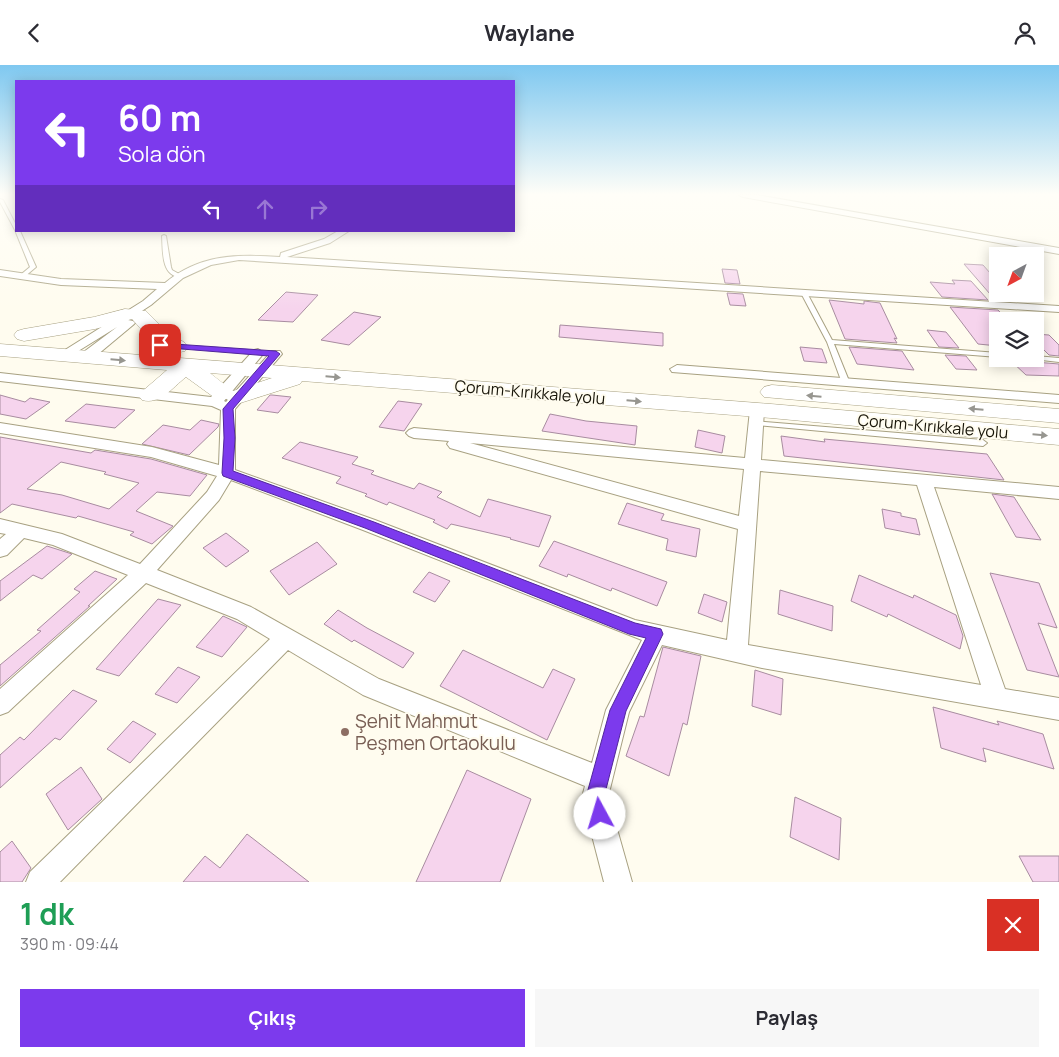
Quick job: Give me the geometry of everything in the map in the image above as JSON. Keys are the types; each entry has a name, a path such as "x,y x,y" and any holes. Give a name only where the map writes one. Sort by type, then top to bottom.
{"highway":[{"path":"24,335 95,323 137,311 226,400 307,375"},
{"name":"Çorum-Kırıkkale yolu","path":"0,333 24,335 86,348"},
{"name":"Çorum-Kırıkkale yolu","path":"0,350 86,348 260,362 1059,416"},
{"path":"150,395 182,356"},
{"name":"Çorum-Kırıkkale yolu","path":"260,362 307,375 757,417 1059,437"}],"street":[{"path":"277,259 327,241 341,233"},
{"path":"963,233 1059,251"},
{"path":"86,348 137,311 179,276 202,265 222,259 247,257 1059,309"},
{"path":"0,273 61,282 166,286"},
{"path":"86,348 137,311"},
{"path":"0,704 142,574 213,496 227,473 229,438 226,400 260,362"},
{"path":"677,369 1059,399"},
{"path":"0,377 150,395 226,400"},
{"path":"737,652 751,465 757,417"},
{"path":"0,428 152,452 227,473 369,525 634,629 737,652 1059,709"},
{"path":"747,525 414,433 1059,493"},
{"path":"924,481 997,699"},
{"path":"0,527 56,539 244,613 371,687 600,779"},
{"path":"0,550 22,531"},
{"path":"618,882 595,797 618,710 656,634"},
{"path":"40,882 286,637"}],"lane":[{"path":"18,233 33,267 21,277"},
{"path":"164,235 168,267 170,271 179,276"},
{"path":"804,293 830,341 845,381"},
{"path":"830,341 989,354"},
{"path":"1044,359 1059,360"},
{"path":"757,417 984,443"}],"building":[{"path":"964,264 983,265 989,272 989,293"},
{"path":"722,269 737,270 740,284 725,283"},
{"path":"952,280 971,281 988,300 942,297 930,282 955,284"},
{"path":"286,292 318,295 293,322 258,320"},
{"path":"727,293 743,294 746,306 730,305"},
{"path":"829,300 864,304 864,301 880,303 897,339 894,338 897,343 845,339"},
{"path":"950,307 998,310 1000,312 989,312 989,345 978,344"},
{"path":"354,312 381,317 349,345 321,340"},
{"path":"560,325 663,333 663,346 559,337"},
{"path":"927,330 946,332 959,348 939,347"},
{"path":"1044,335 1049,335 1059,345 1059,356 1049,355 1044,350"},
{"path":"800,347 822,349 827,363 804,361"},
{"path":"849,347 902,351 914,370 857,364"},
{"path":"945,355 966,356 977,370 956,369"},
{"path":"1044,363 1059,364 1059,376 1026,375 1017,367 1044,367"},
{"path":"0,395 25,402 30,398 50,402 26,419 0,414"},
{"path":"270,395 291,397 278,413 257,410"},
{"path":"398,401 422,404 404,431 379,427"},
{"path":"86,404 135,410 115,428 65,421"},
{"path":"550,414 586,421 637,426 635,445 542,431"},
{"path":"201,420 219,424 189,455 142,444 163,425 190,430"},
{"path":"698,430 725,436 722,453 695,447"},
{"path":"781,436 825,442 824,439 987,454 1004,480 784,456"},
{"path":"0,437 91,453 95,450 151,459 207,475 190,496 157,492 136,511 173,526 152,544 130,535 134,532 78,516 76,518 12,504 0,513","holes":["61,462 106,472 104,474 139,483 109,509 62,495 27,489"]},
{"path":"300,442 358,457 352,464 374,471 371,474 414,489 419,483 442,492 437,497 480,517 488,499 551,516 539,547 511,538 451,524 447,529 433,522 435,520 389,502 387,505 365,496 367,494 336,483 341,477 282,458"},
{"path":"992,494 1014,497 1041,540 1016,537"},
{"path":"627,503 664,514 661,520 700,529 696,557 666,550 668,539 618,524"},
{"path":"882,509 901,513 901,516 916,519 920,535 885,528"},
{"path":"226,533 249,551 226,567 203,548"},
{"path":"554,541 667,582 657,606 612,588 611,591 568,574 567,577 539,566"},
{"path":"317,542 337,564 289,595 270,571"},
{"path":"47,546 72,554 42,579 33,575 0,601 0,581"},
{"path":"95,571 117,579 88,606 90,606 0,686 0,665 41,631 37,630 80,592 74,589"},
{"path":"429,572 450,581 435,602 413,592"},
{"path":"990,573 1039,583 1057,628 1038,623 1059,677 1027,670"},
{"path":"859,575 913,598 914,595 956,615 963,636 960,649 888,614 887,617 851,601"},
{"path":"780,590 833,606 832,631 778,614"},
{"path":"704,594 727,602 722,622 698,613"},
{"path":"158,599 181,605 119,676 96,669"},
{"path":"338,610 414,653 403,668 354,640 352,642 324,624"},
{"path":"223,616 247,627 222,657 196,647"},
{"path":"663,647 701,656 687,725 683,723 669,776 626,756 640,716 644,717"},
{"path":"463,650 543,688 553,669 575,679 547,740 440,686"},
{"path":"178,667 200,677 177,703 155,694"},
{"path":"755,670 783,679 781,715 752,706"},
{"path":"73,690 97,701 60,740 55,738 0,788 0,755 20,737 24,740"},
{"path":"933,707 999,725 997,721 1043,734 1054,769 983,748 986,762 941,748"},
{"path":"133,721 156,734 130,763 107,749"},
{"path":"81,767 102,799 68,830 46,794"},
{"path":"467,770 531,799 500,882 416,882"},
{"path":"795,797 841,818 839,860 790,837"},
{"path":"247,834 309,882 183,882 205,856 220,868"},
{"path":"12,841 31,868 22,882 0,882 0,852"},
{"path":"1019,856 1059,856 1059,882 1033,882"}],"place":[{"name":"Şehit Mahmut Peşmen Ortaokulu","path":"345,732"}],"route":[{"path":"160,345 276,354 228,409 227,473 369,525 634,629 656,634 618,710 595,797 600,814"}]}
